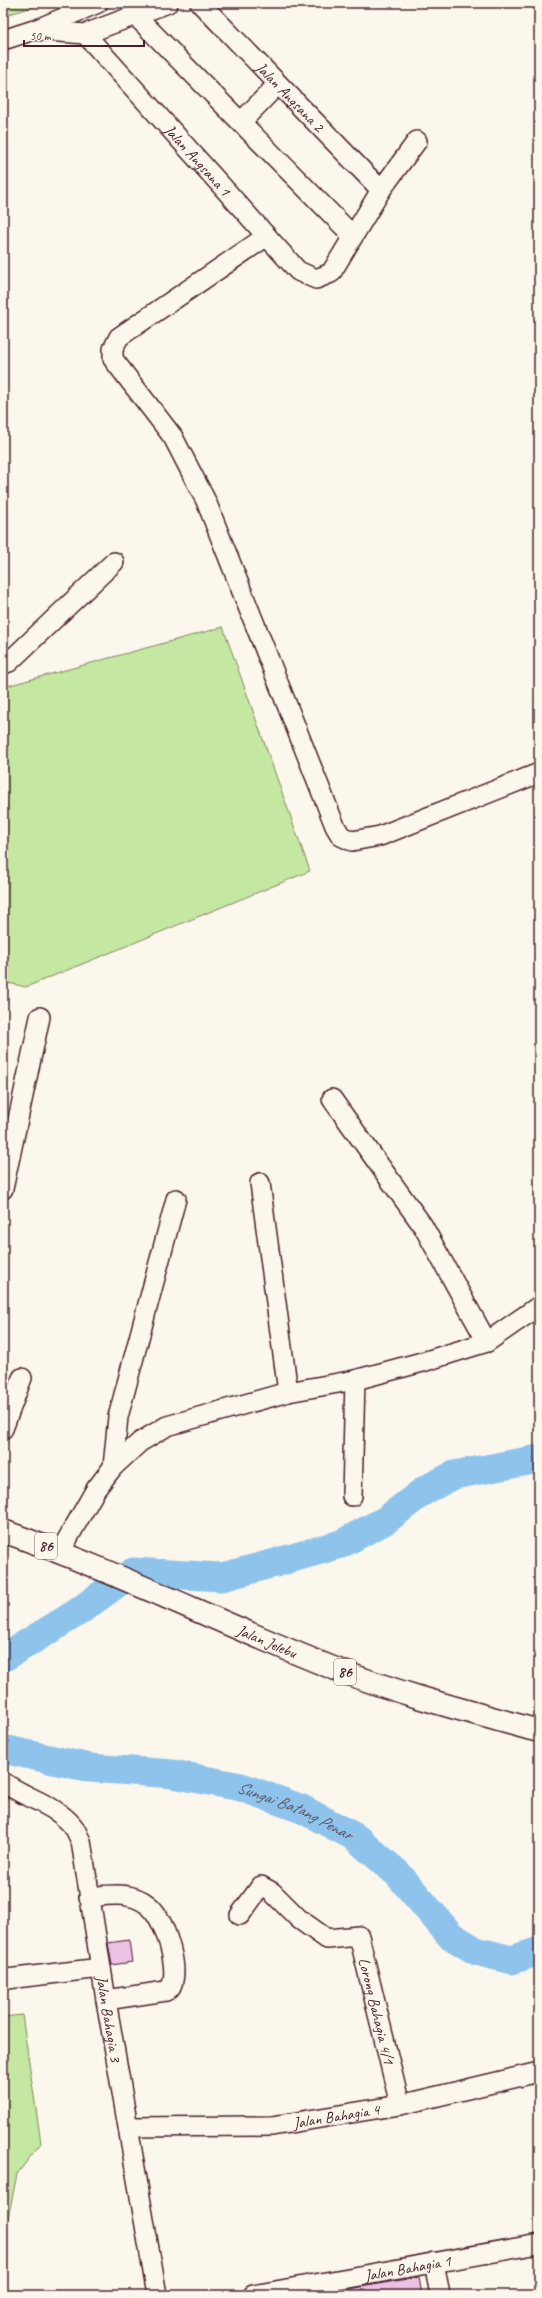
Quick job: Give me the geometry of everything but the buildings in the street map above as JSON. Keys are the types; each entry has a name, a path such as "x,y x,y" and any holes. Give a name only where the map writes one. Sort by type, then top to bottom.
{"main road":[{"name":"Jalan Jelebu","path":"3,1531 87,1563 335,1668 418,1698 539,1731"}],"street":[{"path":"3,40 34,30 98,3"},
{"path":"102,3 128,19 241,122 353,236 381,190 416,141"},
{"name":"Jalan Angsana 2","path":"200,3 381,190"},
{"path":"34,30 84,34 128,19 160,4"},
{"name":"Jalan Angsana 1","path":"84,34 298,272 316,280 331,272 353,236"},
{"path":"241,122 278,84"},
{"path":"267,236 119,337 113,349 113,359 173,437 206,501 335,826 341,836 352,841 380,836 539,773"},
{"path":"3,664 9,662 114,562"},
{"path":"3,1189 40,1018"},
{"path":"332,1099 423,1226 488,1342"},
{"path":"260,1183 288,1392"},
{"path":"113,1466 118,1417 176,1199"},
{"path":"60,1552 96,1489 113,1466 140,1442 167,1426 288,1392 355,1380 426,1361 488,1342 539,1306"},
{"path":"3,1429 22,1378"},
{"path":"352,1496 355,1380"},
{"name":"Jalan Bahagia 3","path":"3,1782 14,1790 51,1807 72,1825 81,1841 106,2000 157,2295"},
{"name":"Lorong Bahagia 4/1","path":"240,1915 261,1886 272,1892 299,1920 327,1939 359,1936 400,2105"},
{"path":"89,1897 130,1896 149,1905 165,1926 173,1958 172,1984 166,1991 106,2000"},
{"path":"7,1979 101,1968"},
{"name":"Jalan Bahagia 4","path":"129,2127 272,2126 400,2105 539,2072"},
{"name":"Jalan Bahagia 1","path":"253,2295 539,2244"},
{"path":"434,2262 440,2295"}],"green space":[{"path":"3,3 46,3 3,16"},
{"path":"223,627 310,871 26,987 3,982 3,687"},
{"path":"22,2015 41,2143 17,2174 8,2219 3,2220 3,2017"}],"waterway":[{"path":"3,1658 75,1614 133,1572 222,1577 275,1563 341,1544 386,1520 425,1490 454,1475 539,1459"},
{"name":"Sungai Batang Penar","path":"3,1749 90,1768 173,1774 241,1787 302,1809 355,1837 398,1874 450,1935 476,1951 512,1960 539,1951"}]}
